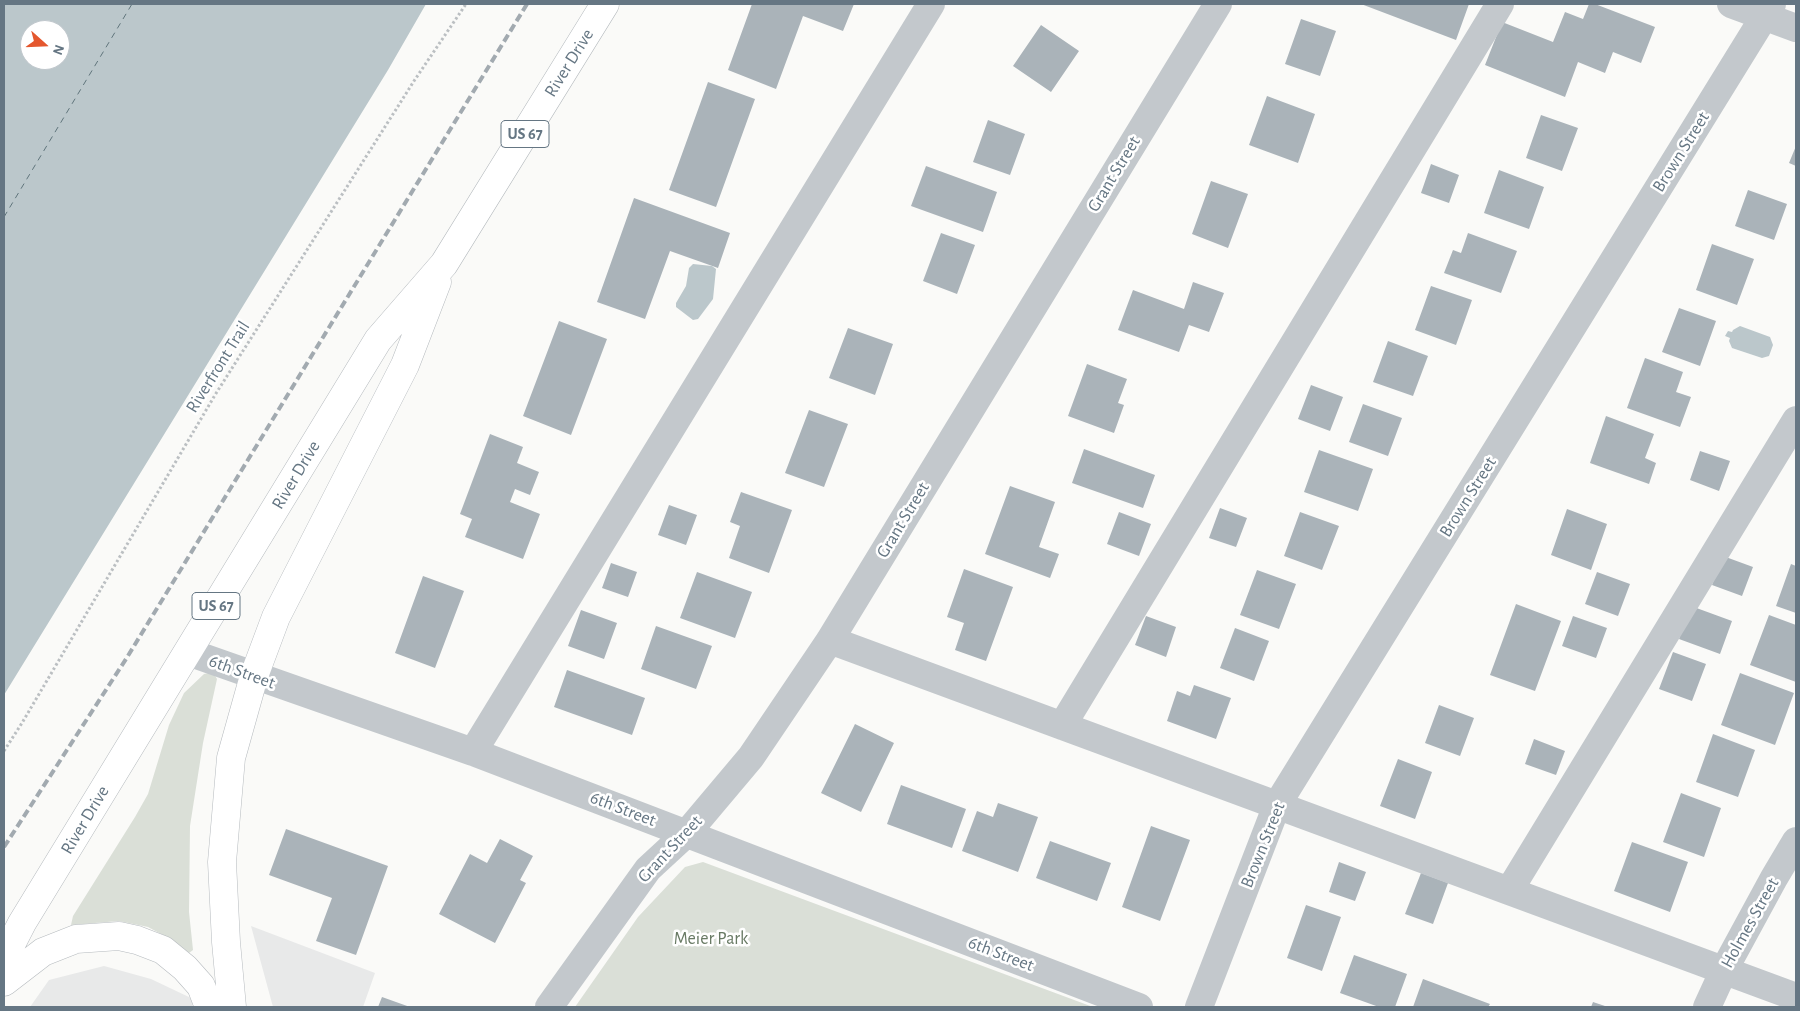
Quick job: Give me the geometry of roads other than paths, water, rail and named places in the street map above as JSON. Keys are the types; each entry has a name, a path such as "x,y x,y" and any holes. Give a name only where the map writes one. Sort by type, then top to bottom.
{"main road":[{"name":"River Drive","path":"4,958 22,923 378,340 444,264 605,4"},
{"name":"US 67","path":"232,1007 226,942 222,862 231,758 254,676 276,617 405,365 444,264"},
{"path":"4,982 43,952 76,939 119,936 137,940 163,950 185,968 201,986 210,1007"}],"street":[{"path":"473,752 931,4"},
{"name":"Grant Street","path":"549,1007 648,869 687,833 751,757 830,640 1218,4"},
{"path":"1062,726 1500,4"},
{"path":"1731,4 1768,10 1796,28"},
{"name":"Brown Street","path":"1199,1007 1277,805 1768,10"},
{"path":"1510,891 1796,420"},
{"path":"830,640 1796,997"},
{"name":"6th Street","path":"188,652 473,752 1139,1007"},
{"name":"Holmes Street","path":"1707,1007 1724,970 1796,841"}],"railway":[{"path":"4,847 126,659 527,4"}],"park label":[{"name":"Meier Park","path":"711,939"}]}
